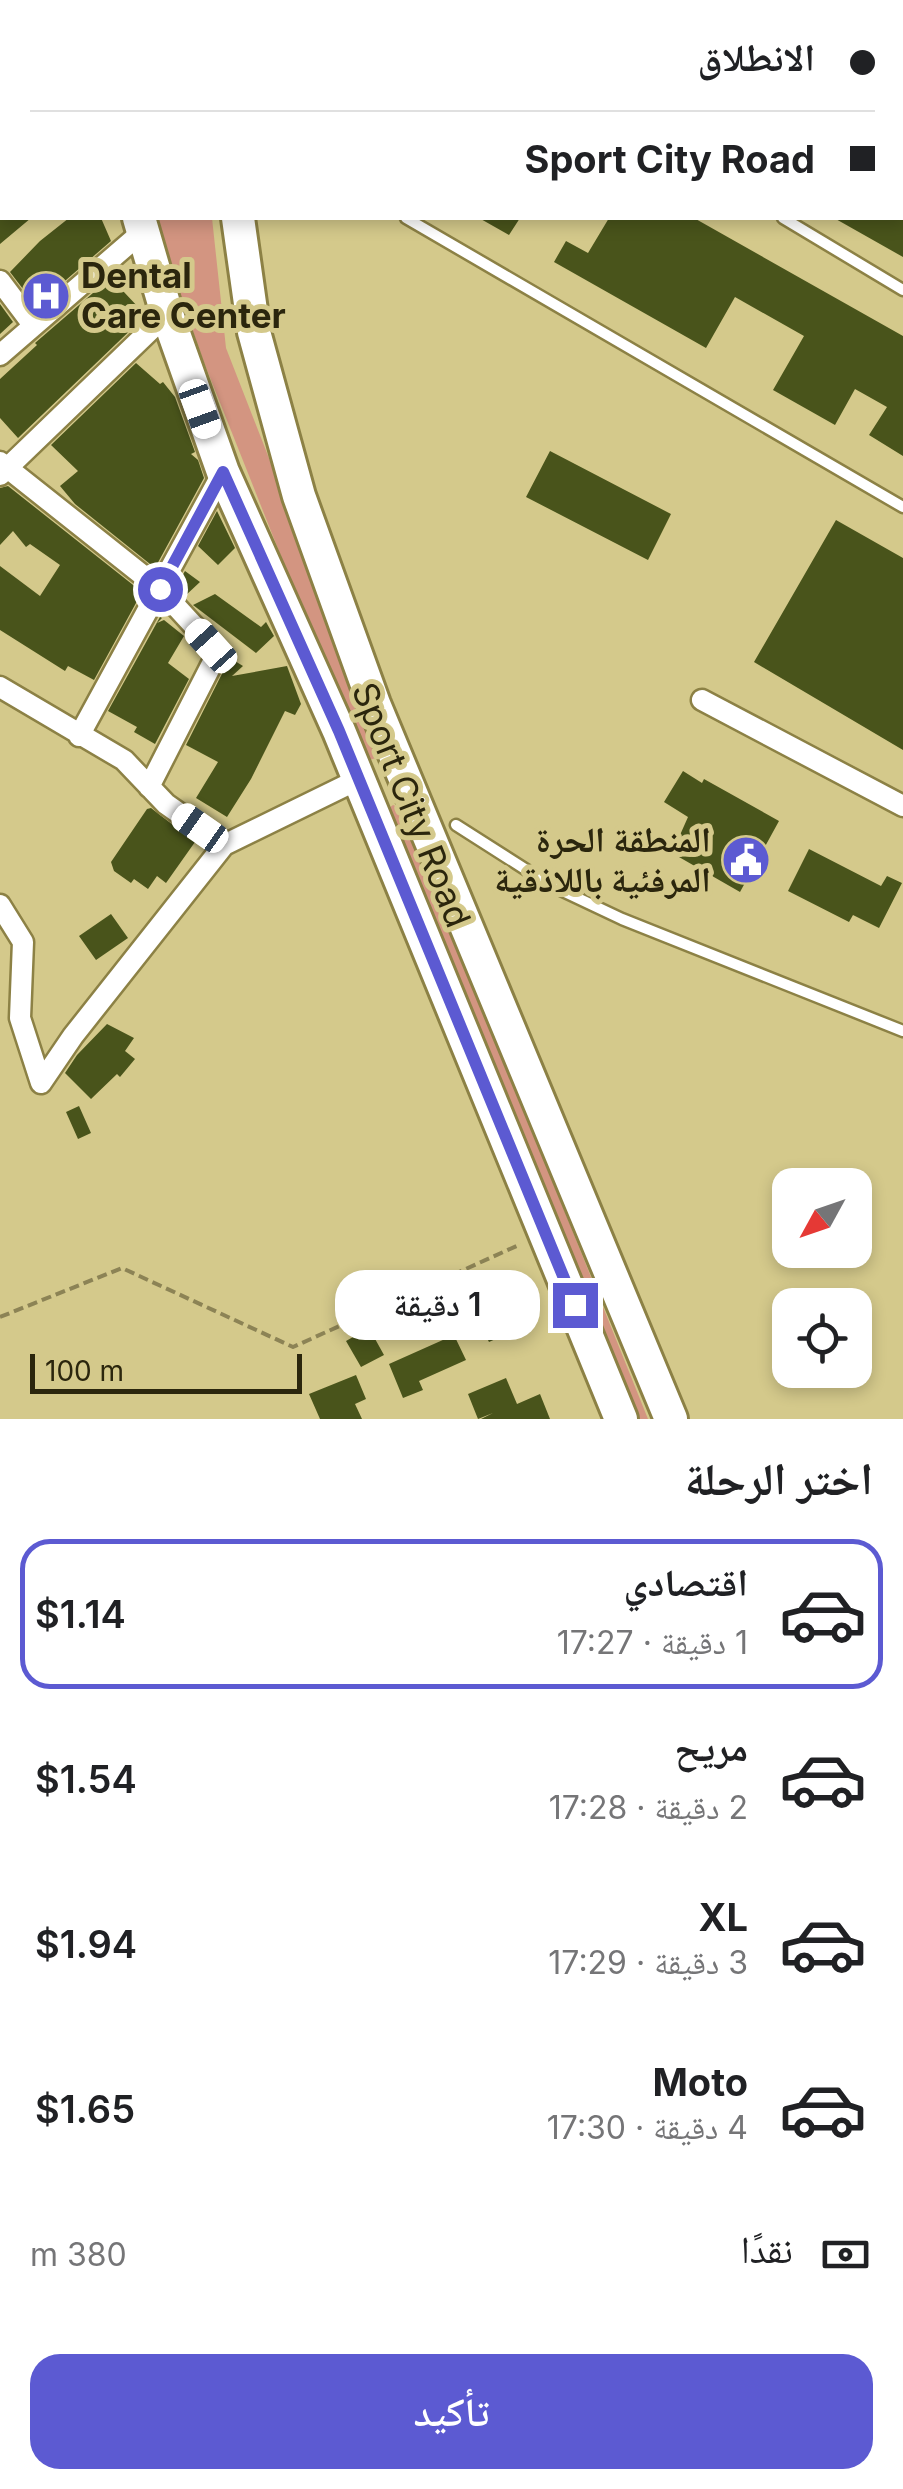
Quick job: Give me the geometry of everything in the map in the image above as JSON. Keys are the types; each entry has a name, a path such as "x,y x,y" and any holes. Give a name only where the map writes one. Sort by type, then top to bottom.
{"main road":[{"name":"Sport City Road","path":"238,220 254,332 299,496 374,704 671,1419"},
{"name":"Sport City Road","path":"140,225 223,472 339,731 622,1419"}],"street":[{"path":"0,355 140,225"},
{"path":"0,281 33,325"},
{"path":"149,787 218,652 160,589 2,468 167,314"},
{"path":"79,736 223,472"},
{"path":"0,687 124,760 166,804 224,845"},
{"path":"702,700 903,806"},
{"path":"0,905 23,942 20,1018 41,1082 224,845 358,780"}],"lane":[{"path":"409,220 903,507"},
{"path":"787,220 903,290"},
{"path":"456,826 550,885 622,919 903,1032"}],"path":[{"path":"0,1317 122,1268 293,1347 545,1233"}],"shaded area":[{"path":"158,220 212,220 226,348 380,743 376,758 369,760 358,750 203,360"},
{"path":"393,805 403,809 648,1419 630,1419 388,809"}],"building":[{"path":"0,220 29,220 0,244"},
{"path":"66,220 102,220 111,241 36,306 10,272"},
{"path":"483,220 519,220 509,235"},
{"path":"608,220 698,220 903,336 903,456 869,435 887,407 855,389 835,425 773,390 804,336 735,297 706,348 554,262 566,241 588,253"},
{"path":"838,220 903,220 903,257"},
{"path":"115,274 127,287 123,291 139,308 141,320 18,438 0,418 0,379"},
{"path":"0,304 13,322 0,334"},
{"path":"136,363 160,384 163,382 175,397 195,452 191,454 198,460 204,478 155,568 75,504 60,486 78,471 51,445"},
{"path":"550,451 671,514 648,560 526,497"},
{"path":"8,486 142,592 94,680 68,666 65,671 0,630 0,566 40,596 60,565 30,544 26,547 13,531 0,545 0,488"},
{"path":"217,511 235,548 218,565 198,546"},
{"path":"836,520 903,558 903,750 754,662"},
{"path":"185,571 200,582 185,596 176,586"},
{"path":"215,594 261,627 266,622 274,636 256,653 193,605"},
{"path":"160,617 157,623 164,620 184,636 168,663 189,679 155,744 134,732 137,727 108,711"},
{"path":"230,658 243,666 232,676 287,666 301,704 295,715 285,711 227,817 196,798 218,762 186,745"},
{"path":"683,771 779,821 740,892 672,853 688,817 664,802"},
{"path":"151,808 195,842 166,883 157,876 148,889 114,871 111,862"},
{"path":"809,849 881,886 887,876 902,883 879,928 853,915 849,922 788,891"},
{"path":"111,914 128,938 96,960 79,936"},
{"path":"107,1024 134,1038 125,1051 135,1059 120,1077 117,1074 91,1099 65,1073"},
{"path":"79,1106 91,1133 78,1139 66,1112"},
{"path":"516,1309 524,1326 489,1342 481,1326"},
{"path":"369,1328 384,1355 361,1367 346,1341"},
{"path":"454,1335 466,1360 419,1381 423,1390 403,1398 389,1364"},
{"path":"356,1375 366,1399 355,1404 362,1419 320,1419 309,1394"},
{"path":"506,1378 517,1404 540,1394 550,1419 481,1419 493,1413 478,1419 468,1394"}],"place":[{"name":"Dental Care Center","path":"46,296"},
{"name":"المنطقة الحرة المرفئية باللاذقية","path":"746,860"}],"route":[{"path":"160,589 223,472 339,731 575,1305"}]}
